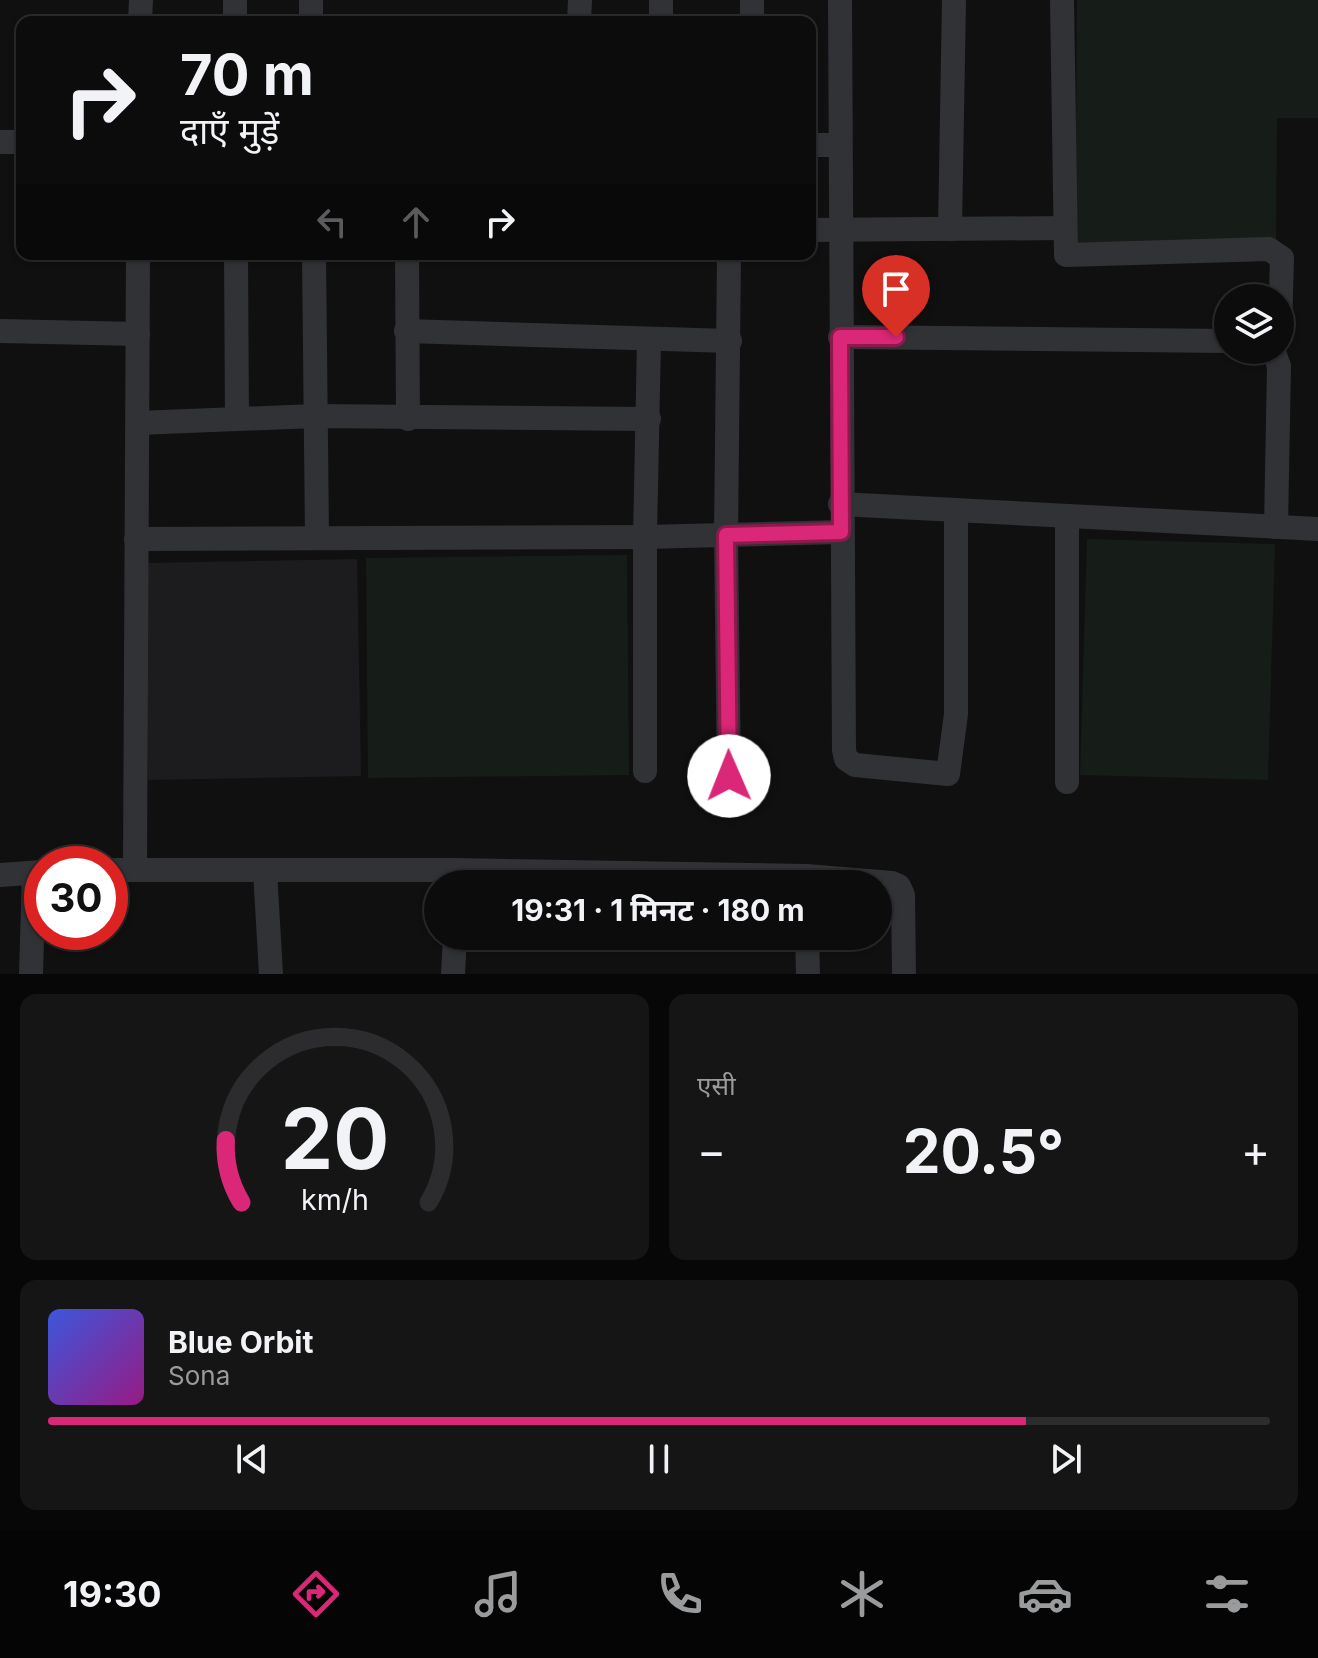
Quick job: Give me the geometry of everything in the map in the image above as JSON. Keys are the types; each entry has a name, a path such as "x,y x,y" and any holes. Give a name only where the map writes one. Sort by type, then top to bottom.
{"street":[{"path":"840,0 840,504 846,759 855,765 948,774 956,714 956,510"},
{"path":"950,229 954,0"},
{"path":"1062,0 1066,255 1269,249 1282,258 1281,284"},
{"path":"816,145 839,145"},
{"path":"816,230 1064,228"},
{"path":"135,869 138,260"},
{"path":"236,260 237,419"},
{"path":"314,260 317,536"},
{"path":"407,260 408,419"},
{"path":"729,260 726,535 729,776"},
{"path":"0,331 138,334"},
{"path":"406,331 730,341"},
{"path":"840,337 1214,341"},
{"path":"645,771 649,340"},
{"path":"1276,527 1277,364"},
{"path":"138,423 315,416 649,419"},
{"path":"840,504 1318,529"},
{"path":"1067,516 1067,782"},
{"path":"136,539 645,537 841,532"},
{"path":"128,869 424,876"},
{"path":"265,871 271,974"},
{"path":"0,875 24,873"},
{"path":"892,886 899,886 903,895 904,974"},
{"path":"31,974 33,950"},
{"path":"453,974 454,950"},
{"path":"807,950 808,974"}],"shaded area":[{"path":"1077,0 1318,0 1318,118 1277,118 1276,246 1075,244"},
{"path":"1087,539 1275,544 1268,780 1080,775"},
{"path":"627,555 629,775 368,778 366,558"},
{"path":"357,559 361,776 148,780 145,563"}],"route":[{"path":"729,776 726,535 841,532 840,337 896,337"}]}
